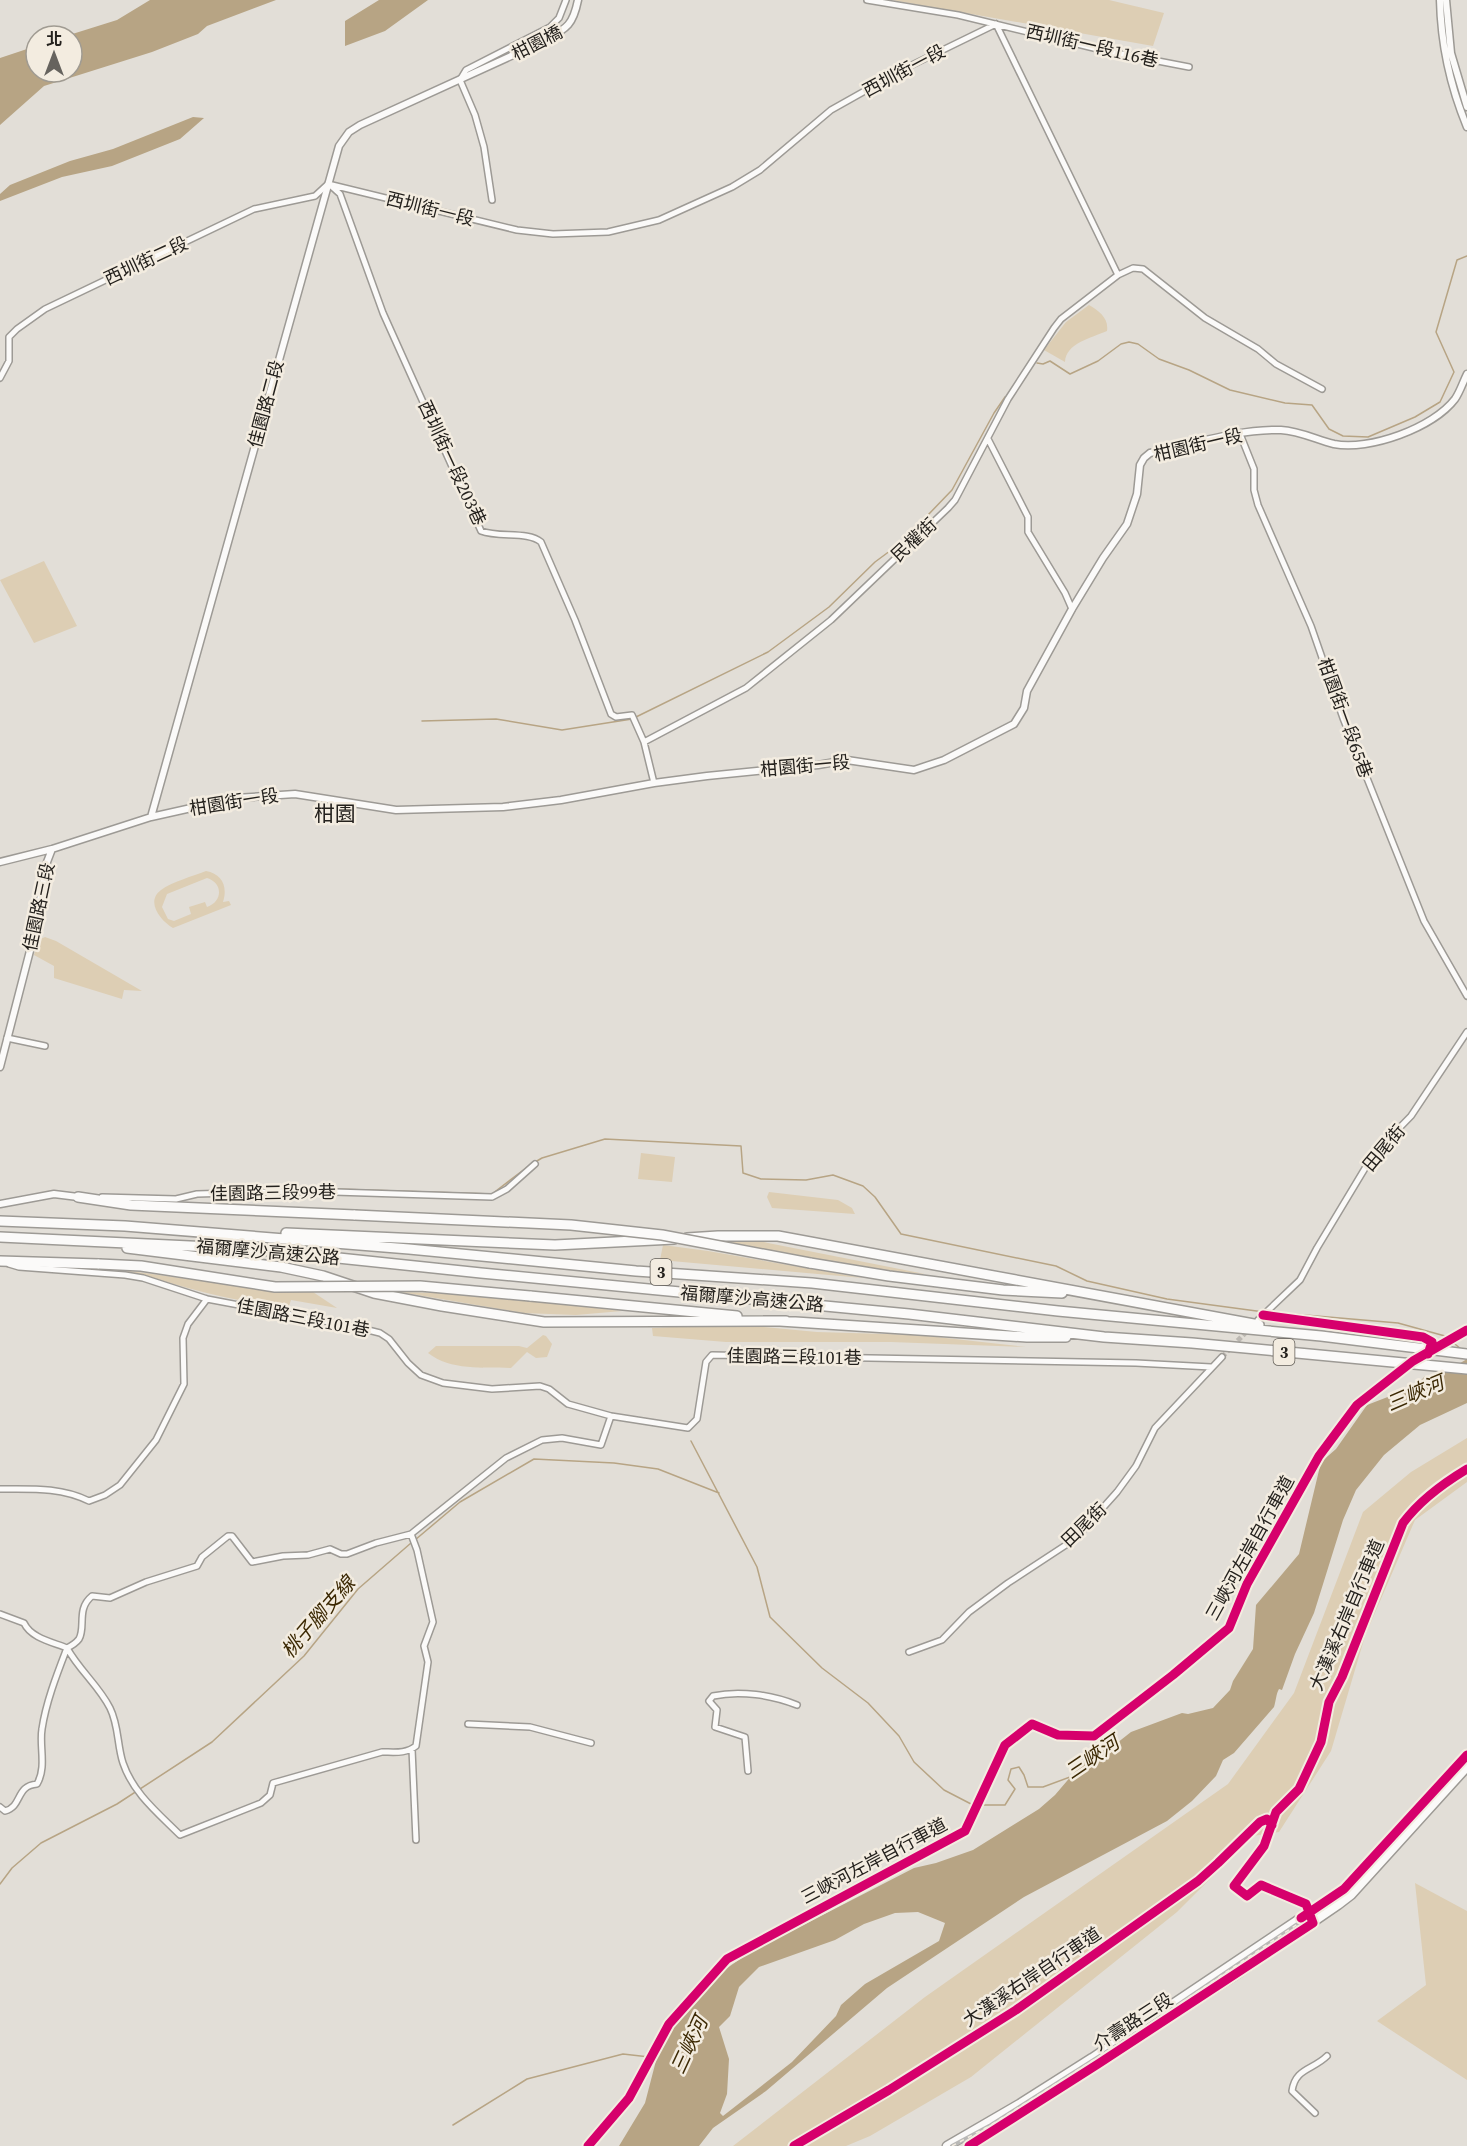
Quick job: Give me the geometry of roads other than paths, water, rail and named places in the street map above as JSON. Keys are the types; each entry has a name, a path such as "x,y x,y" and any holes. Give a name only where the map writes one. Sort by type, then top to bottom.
{"highway":[{"path":"78,1197 131,1205 571,1225 662,1236 889,1276 1003,1290 1118,1299"},
{"name":"福爾摩沙高速公路","path":"0,1221 125,1226 812,1283 1058,1311 1321,1336 1467,1354"},
{"path":"125,1226 555,1245 718,1236 778,1236 1321,1336"},
{"name":"福爾摩沙高速公路","path":"0,1237 253,1249 492,1275 909,1314 1104,1337 1467,1369"},
{"path":"50,1239 281,1267 322,1276 374,1293 544,1322 786,1321"},
{"path":"0,1261 141,1266 274,1287 420,1286 786,1321 1027,1337 1104,1337"}],"main road":[{"name":"介壽路三段","path":"947,2146 1092,2058 1344,1889 1467,1755"},
{"name":"介壽路三段","path":"969,2146 1240,1972 1351,1896 1467,1767"}],"street":[{"path":"492,200 484,147 475,115 460,80 466,70 550,27 559,18 566,0"},
{"name":"柑園橋","path":"479,71 546,40 568,27 578,0"},
{"name":"西圳街一段116巷","path":"867,0 958,15 1106,51 1188,67"},
{"path":"1440,0 1441,29 1450,81 1467,127"},
{"path":"1446,0 1451,53 1467,107"},
{"path":"996,24 1118,275 1133,268 1143,269 1204,318 1258,349 1275,364 1322,389"},
{"name":"西圳街一段","path":"328,184 517,230 554,234 608,232 659,220 732,187 760,170 831,110 875,83 996,24"},
{"name":"佳園路二段","path":"151,817 339,146 350,132 360,125 479,71"},
{"name":"西圳街二段","path":"0,378 9,361 9,337 45,309 254,209 315,196 328,184"},
{"name":"西圳街一段203巷","path":"328,184 340,194 383,313 481,531 500,536 529,536 541,542 576,620 611,714 616,717 632,716 644,742 654,783"},
{"name":"民權街","path":"644,742 746,687 831,620 955,500 1008,399 1060,319 1118,275"},
{"name":"柑園街一段","path":"151,817 236,798 288,794 396,810 503,807 561,800 654,783 847,760 914,770 944,760 1014,724 1024,708 1027,692 1072,609 1127,524 1135,502 1140,465 1150,453 1240,434 1283,430 1334,444 1352,446 1380,443 1428,421 1447,406 1455,399 1467,374"},
{"name":"柑園街一段65巷","path":"1240,434 1254,469 1254,490 1258,506 1311,626 1343,718 1385,825 1425,921 1467,996"},
{"path":"988,439 1028,517 1028,532 1065,593 1072,609"},
{"name":"佳園路三段","path":"0,1067 32,943 47,862 52,849 151,817"},
{"path":"0,862 52,849"},
{"name":"田尾街","path":"1258,1320 1299,1280 1373,1155 1411,1116 1467,1032"},
{"path":"7,1038 45,1046"},
{"name":"佳園路三段99巷","path":"0,1204 54,1194 78,1197 176,1198 197,1194 303,1191 492,1197 507,1189 535,1164"},
{"name":"佳園路三段101巷","path":"0,1261 19,1268 143,1278 207,1299 380,1333 395,1344 421,1375 443,1383 492,1389 540,1386 549,1389 568,1404 611,1416 688,1428 698,1419 706,1362 712,1355 1136,1363 1211,1367"},
{"path":"0,1489 51,1489 76,1494 89,1500 105,1496 120,1485 156,1440 184,1384 183,1338 188,1324 207,1299"},
{"name":"田尾街","path":"909,1652 942,1640 969,1612 1075,1539 1117,1492 1136,1466 1155,1428 1222,1357"},
{"path":"0,1807 5,1811 13,1807 24,1788 37,1784 40,1780 42,1727 67,1648 78,1641 80,1619 86,1600 92,1596 110,1598 146,1582 197,1566 202,1557 228,1536 232,1536 252,1562 283,1556 308,1555 330,1549 347,1554 376,1543 411,1534 506,1458 542,1440 562,1438 601,1445 611,1416"},
{"path":"0,1614 24,1623 28,1632 35,1636 67,1648 76,1665 98,1688 112,1711 118,1728 123,1761 136,1791 180,1835 261,1803 270,1795 273,1783 382,1752 398,1753 416,1746 419,1739 428,1662 425,1640 432,1622 417,1550 411,1534"},
{"path":"748,1771 745,1737 715,1727 717,1710 709,1701 713,1696 725,1693 776,1697 797,1706"},
{"path":"468,1724 530,1726 591,1743"},
{"path":"412,1749 416,1840"},
{"path":"1315,2113 1292,2091 1293,2084 1298,2073 1319,2064 1327,2056"}],"water":[{"path":"150,0 276,0 207,26 198,34 152,52 84,73 84,30 117,20"},
{"path":"379,0 428,0 385,31 345,46 345,21"},
{"path":"24,50 24,84 50,84 44,86 0,125 0,58"},
{"path":"193,117 204,118 180,139 112,166 62,177 0,201 0,194 10,185 70,161 113,149"},
{"name":"三峽河","path":"1467,1359 1467,1403 1420,1425 1384,1455 1356,1490 1343,1520 1314,1613 1295,1654 1282,1690 1278,1691 1274,1707 1234,1753 1223,1760 1216,1776 1192,1801 1167,1821 1024,1897 887,1988 766,2091 713,2128 699,2146 619,2146 645,2103 658,2053 675,2023 711,1979 749,1953 914,1868 973,1850 1039,1809 1055,1795 1084,1761 1117,1743 1131,1732 1182,1713 1188,1714 1213,1708 1230,1690 1253,1649 1256,1605 1299,1554 1321,1462 1336,1449 1367,1405 1416,1386 1425,1376 1435,1378","holes":["918,1912 945,1923 939,1941 865,1984 841,2005 836,2016 792,2062 723,2116 720,2113 727,2094 729,2059 719,2027 730,2016 739,1987 759,1967 835,1940 864,1924 895,1913"]}],"waterway":[{"path":"1037,363 1043,364 1050,361 1070,374 1098,361 1121,344 1129,342 1138,344 1159,359 1189,370 1230,390 1285,403 1312,405 1329,429 1343,436 1368,437 1415,417 1440,402 1454,372 1436,332 1457,260 1467,256"},
{"path":"636,717 768,652 829,607 875,562 902,542 952,490 1005,397"},
{"path":"422,721 496,719 562,730 632,719"},
{"path":"304,1188 492,1194 542,1158 605,1139 741,1146 743,1173 761,1179 806,1180 833,1175 863,1186 875,1197 901,1234 1056,1266 1087,1281 1167,1299 1264,1312"},
{"path":"1269,1312 1398,1323 1445,1336 1461,1349"},
{"name":"三峽河","path":"691,1441 757,1567 770,1617 822,1668 868,1703 899,1736 914,1762 944,1790 973,1805 1005,1805 1015,1789 1008,1780 1011,1769 1019,1767 1028,1787 1043,1787 1070,1777"},
{"name":"桃子腳支線","path":"415,1540 460,1502 534,1459 614,1463 658,1469 719,1493"},
{"name":"桃子腳支線","path":"0,1884 12,1868 41,1843 117,1804 212,1742 304,1656 358,1589 411,1543"},
{"path":"453,2125 527,2079 623,2054 658,2058"}],"tunnel":[{"path":"1222,1357 1250,1328"}],"railway":[{"path":"952,2146 991,2125 1144,2028 1327,1904 1366,1870 1467,1759"}],"district":[{"name":"柑園","path":"335,814"}]}
